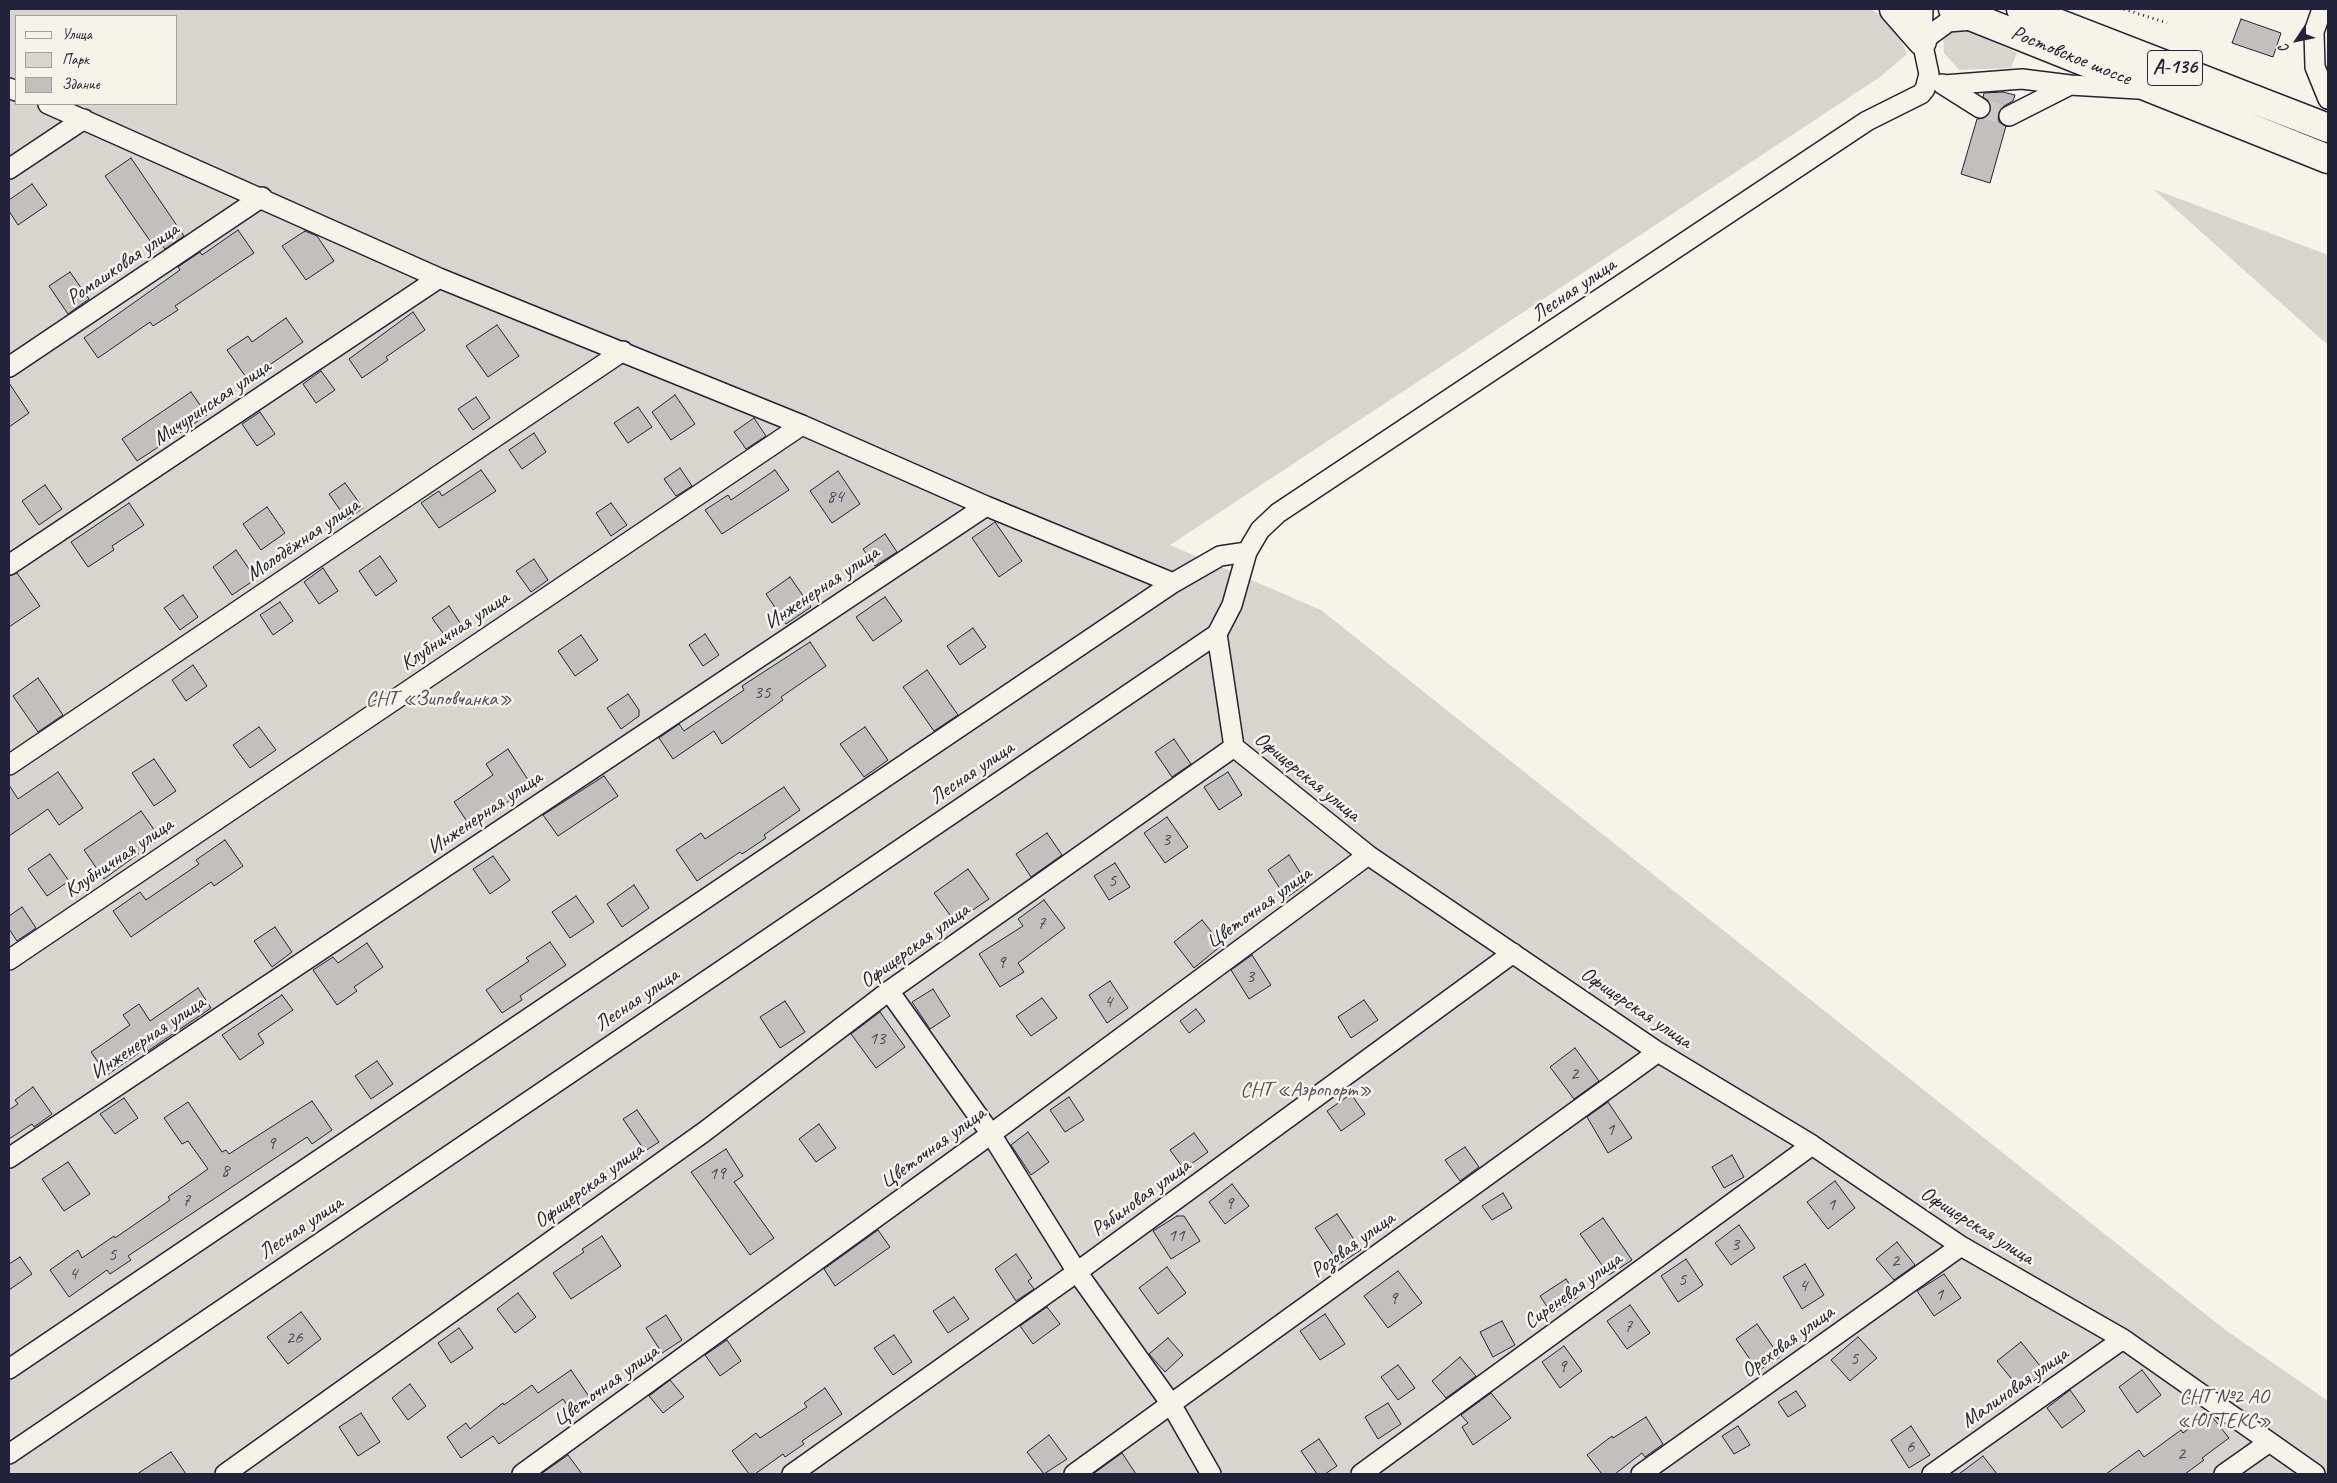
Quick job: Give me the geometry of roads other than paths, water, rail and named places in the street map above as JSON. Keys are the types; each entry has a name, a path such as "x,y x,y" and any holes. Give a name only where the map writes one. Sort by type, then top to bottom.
{"highway":[{"path":"1894,9 1922,41"},
{"name":"Ростовское шоссе","path":"1953,9 2151,90 2328,159"},
{"name":"Ростовское шоссе","path":"2021,9 2328,128"}],"street":[{"path":"1923,9 1922,41 1936,80 1980,108"},
{"path":"2322,9 2314,32 2315,67 2328,99"},
{"path":"1922,41 1948,22 1965,20 1986,21"},
{"path":"1936,80 2022,79 2070,85 2151,90"},
{"name":"Лесная улица","path":"9,1454 1217,634 1232,605 1247,552 1260,530 1278,513 1867,121 1921,94 1936,80"},
{"path":"2009,116 2070,85"},
{"path":"50,105 262,197 440,278 802,424 986,506 1173,583"},
{"path":"9,169 84,119"},
{"name":"Ромашковая улица","path":"9,368 262,197"},
{"name":"Мичуринская улица","path":"9,565 440,278"},
{"name":"Молодёжная улица","path":"9,765 623,351"},
{"name":"Клубничная улица","path":"9,960 802,424"},
{"name":"Инженерная улица","path":"9,1158 986,506"},
{"name":"Лесная улица","path":"9,1369 1173,583 1220,556 1247,552"},
{"path":"1217,634 1234,747"},
{"name":"Офицерская улица","path":"225,1474 704,1132 889,991 1234,747 1368,855 1658,1052 1812,1145 1961,1246 2123,1339 2268,1443 2315,1474"},
{"name":"Цветочная улица","path":"522,1474 991,1134 1368,855"},
{"name":"Рябиновая улица","path":"792,1474 1077,1272 1513,952"},
{"path":"889,991 991,1134 1077,1272 1171,1404 1211,1474"},
{"name":"Розовая улица","path":"1074,1474 1658,1052"},
{"name":"Сиреневая улица","path":"1361,1474 1812,1145"},
{"name":"Ореховая улица","path":"1642,1474 1961,1246"},
{"name":"Малиновая улица","path":"1932,1474 2123,1339"},
{"path":"2224,1474 2268,1443"}],"tunnel":[{"path":"1980,108 2009,116"}],"park label":[{"name":"СНТ «Зиповчанка»","path":"439,699"},
{"name":"СНТ «Аэропорт»","path":"1306,1090"},
{"name":"СНТ №2 АО «ЮГТЕКС»","path":"2224,1409"}]}
